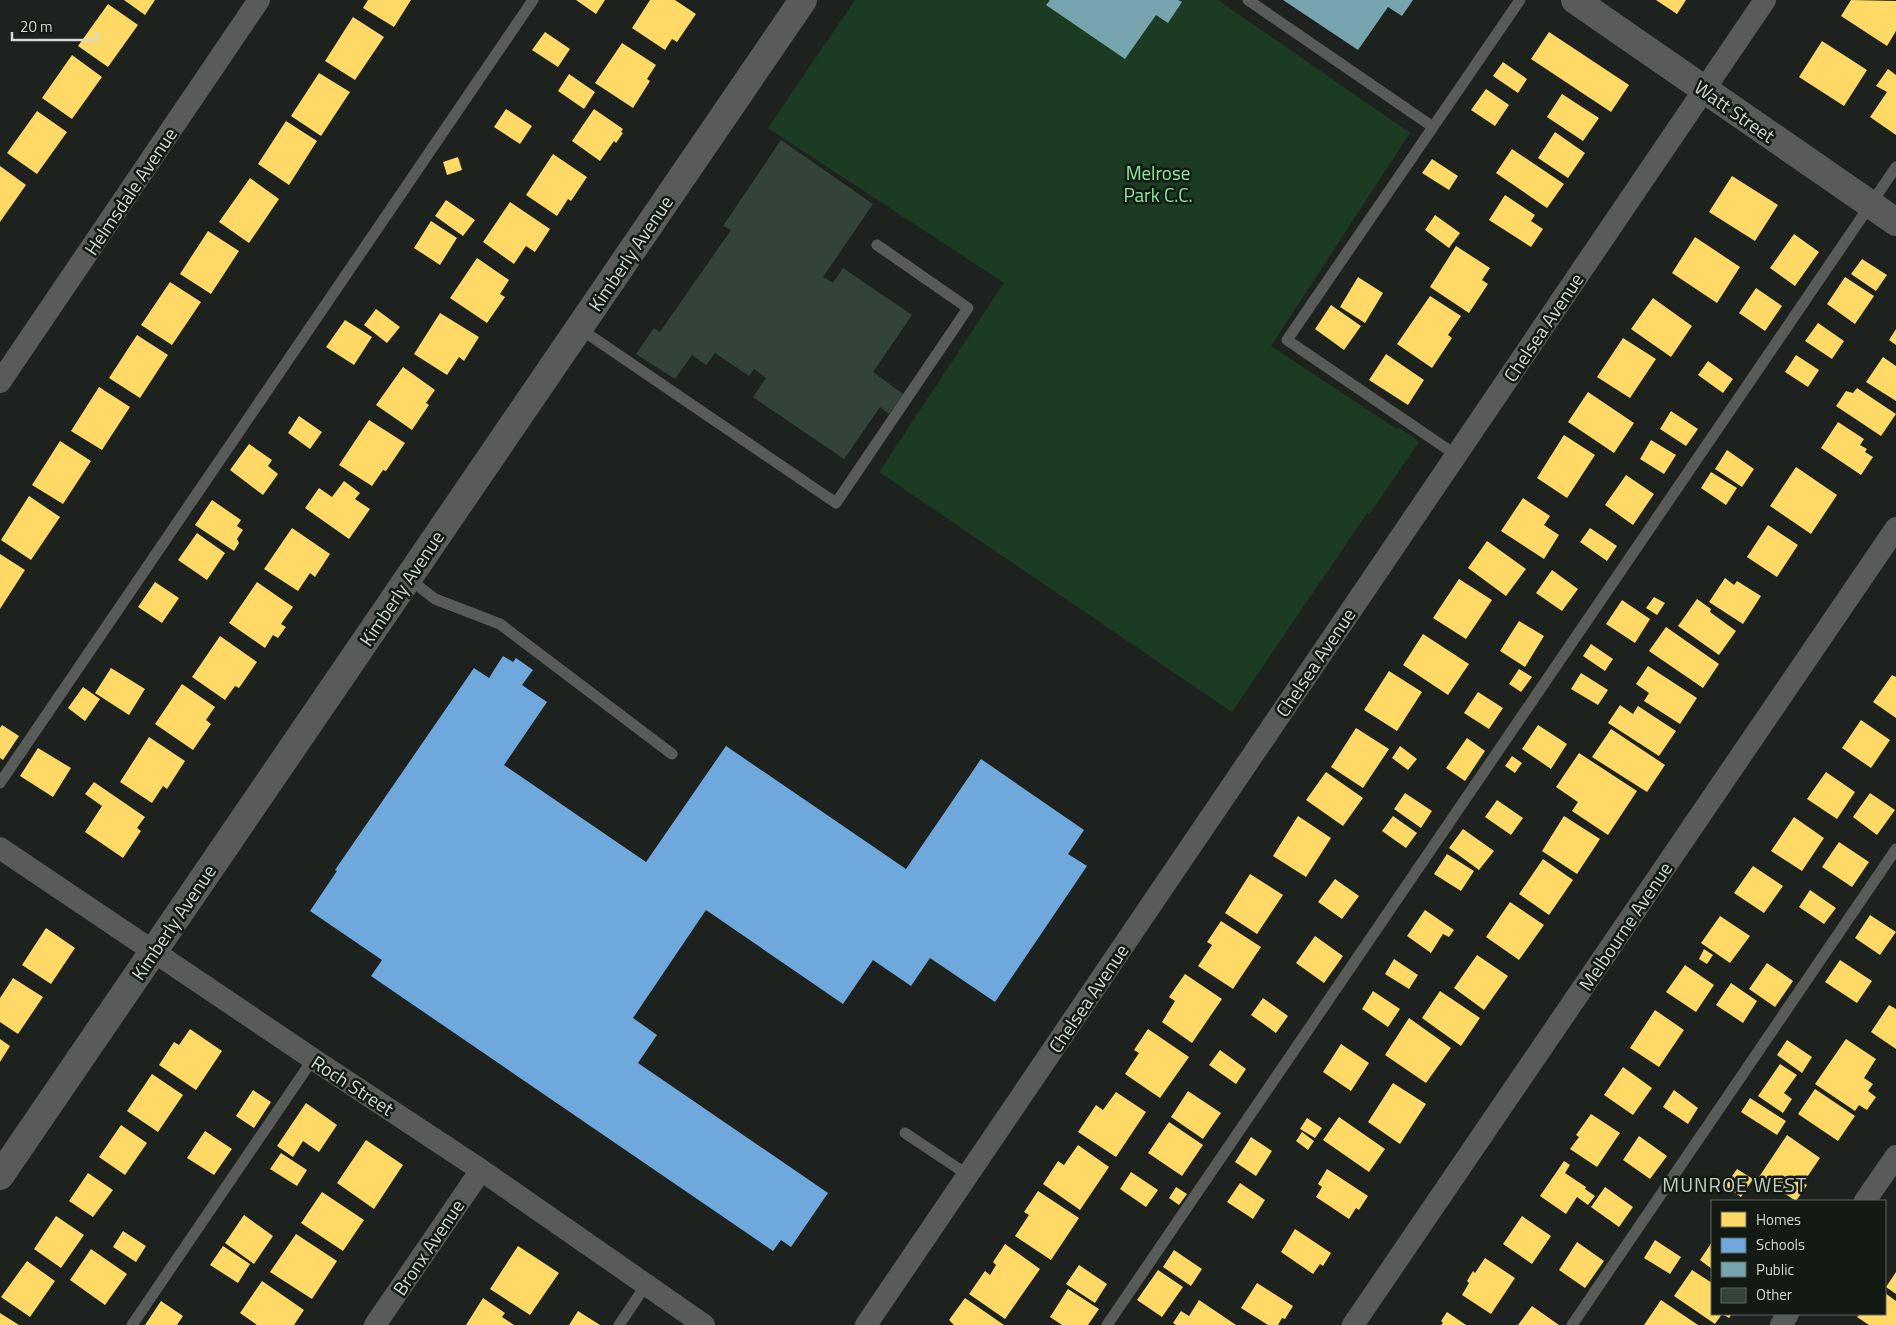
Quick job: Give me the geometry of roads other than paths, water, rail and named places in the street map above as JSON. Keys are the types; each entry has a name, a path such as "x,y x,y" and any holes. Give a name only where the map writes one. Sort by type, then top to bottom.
{"street":[{"name":"Helmsdale Avenue","path":"0,382 260,0"},
{"name":"Kimberly Avenue","path":"0,1176 803,0"},
{"name":"Watt Street","path":"1575,0 1896,222"},
{"name":"Chelsea Avenue","path":"866,1325 1765,0"},
{"name":"Melbourne Avenue","path":"1353,1325 1896,528"},
{"name":"Roch Street","path":"0,848 481,1170 704,1325"},
{"path":"1866,1200 1896,1156"},
{"name":"Bronx Avenue","path":"375,1325 481,1170"}],"lane":[{"path":"0,783 533,0"},
{"path":"1248,0 1433,127"},
{"path":"1456,455 1287,340 1520,0"},
{"path":"1107,1325 1896,167"},
{"path":"579,328 836,503 968,308 877,245"},
{"path":"408,578 435,599 500,624 672,754"},
{"path":"1572,1325 1896,849"},
{"path":"132,1325 313,1059"},
{"path":"904,1133 968,1175"},
{"path":"619,1325 646,1284"}],"district":[{"name":"MUNROE WEST","path":"1735,1184"}],"park label":[{"name":"Melrose Park C.C.","path":"1158,183"}]}
